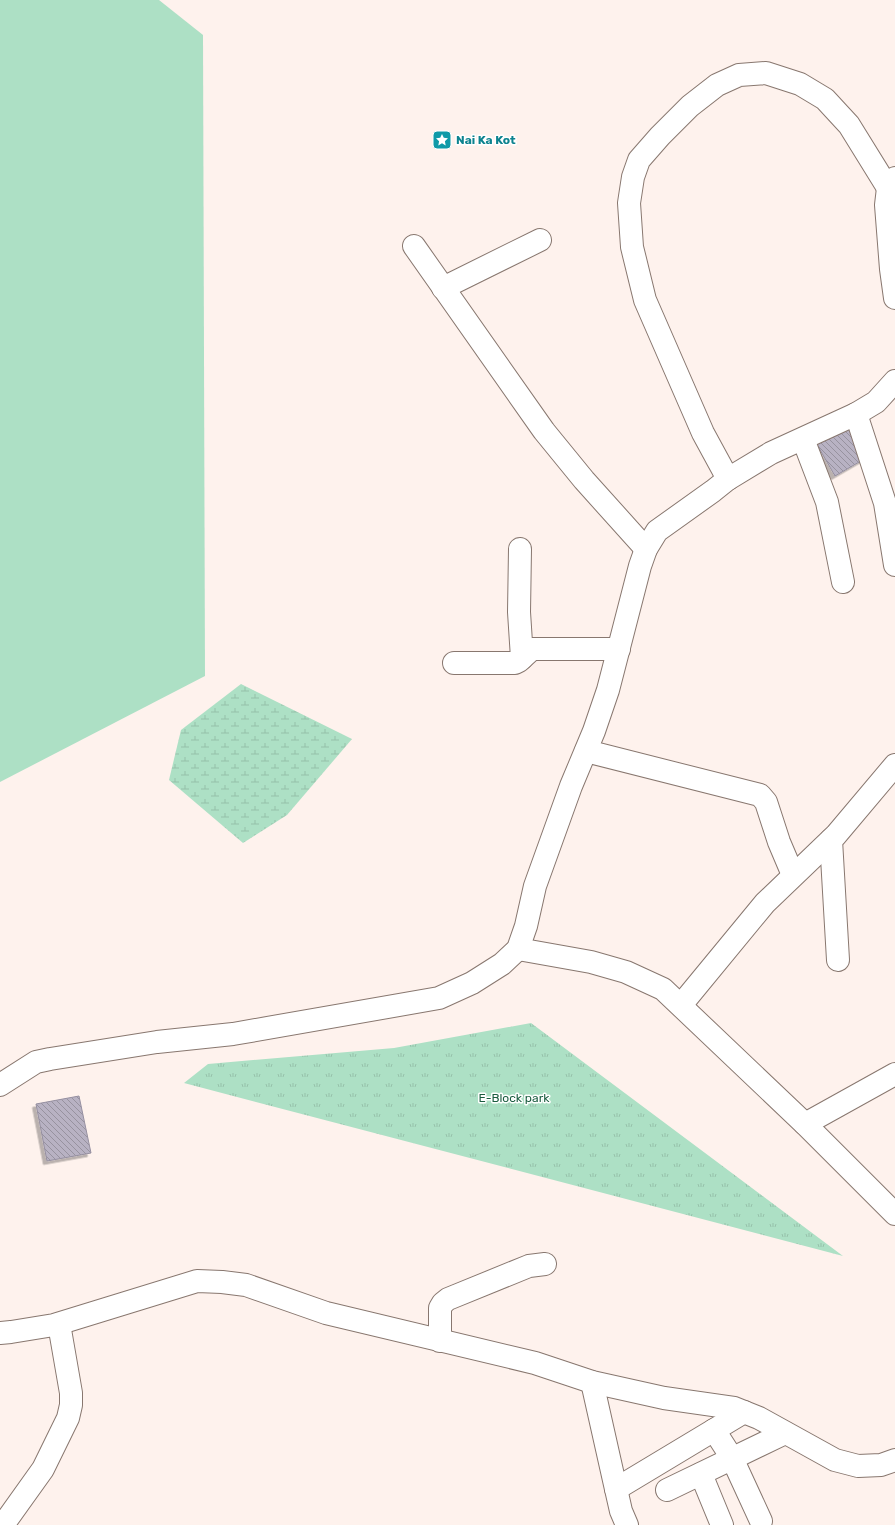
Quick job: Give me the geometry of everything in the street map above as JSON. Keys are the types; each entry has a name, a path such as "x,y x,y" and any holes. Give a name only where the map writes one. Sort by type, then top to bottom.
{"street":[{"path":"728,479 703,433 645,300 632,247 629,202 632,177 639,160 660,136 690,106 716,85 739,75 766,73 800,84 825,99 849,125 891,183 886,205 890,269 895,298"},
{"path":"443,288 540,240"},
{"path":"414,246 544,431 584,480 646,549"},
{"path":"0,1085 36,1062 50,1059 157,1042 232,1034 439,998 472,983 502,964 518,949 526,926 535,886 608,690 640,566 651,538 657,531 728,479 771,453 856,414 876,402 895,382"},
{"path":"856,414 885,503 895,565"},
{"path":"803,439 827,502 842,582"},
{"path":"520,549 519,612 522,658"},
{"path":"454,663 515,663 532,649 619,649"},
{"path":"586,751 760,795 766,802 779,842 793,875"},
{"path":"681,1005 765,903 831,840 895,765"},
{"path":"831,840 838,960"},
{"path":"518,949 591,962 626,972 664,989 805,1124 895,1214"},
{"path":"805,1124 895,1074"},
{"path":"440,1341 440,1308 448,1299 529,1266 544,1264"},
{"path":"0,1333 59,1324 197,1281 246,1285 326,1313 535,1363 592,1382 664,1398 734,1408 759,1418 835,1460 858,1466 881,1465 895,1460"},
{"path":"3,1525 44,1469 68,1418 71,1405 71,1393 59,1324"},
{"path":"592,1382 621,1511 627,1525"},
{"path":"616,1489 744,1412"},
{"path":"714,1430 732,1458 761,1521"},
{"path":"667,1490 785,1432"},
{"path":"701,1474 722,1525"}],"green space":[{"path":"0,0 159,0 203,35 205,676 0,782"},
{"path":"241,684 352,739 287,815 243,843 169,780 181,730"},
{"name":"E-Block park","path":"531,1023 843,1256 184,1083 208,1064 394,1048"}],"building":[{"path":"847,424 866,458 835,476 815,441"},
{"path":"79,1096 91,1153 47,1161 36,1104"}],"place":[{"name":"Nai Ka Kot","path":"442,140"}]}
